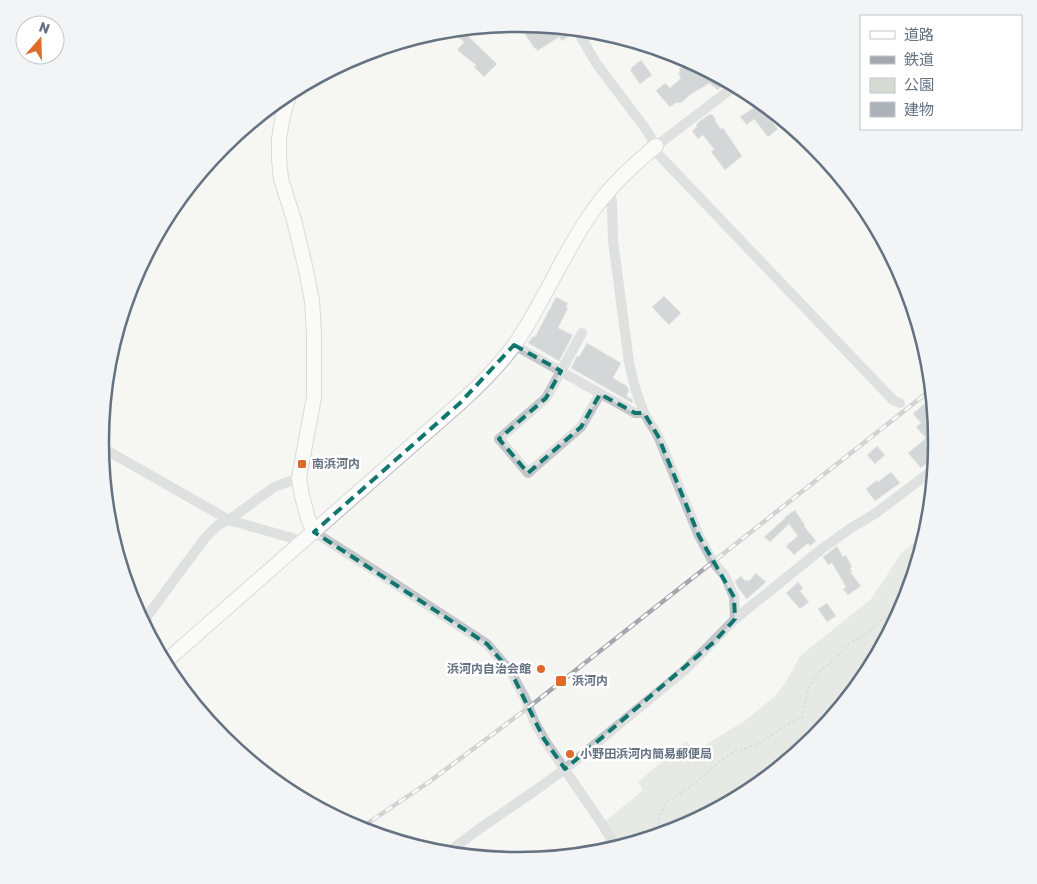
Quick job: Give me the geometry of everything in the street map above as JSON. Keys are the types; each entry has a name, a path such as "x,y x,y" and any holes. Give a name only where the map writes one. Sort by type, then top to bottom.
{"street":[{"path":"581,37 596,63 645,128 656,146 658,154 893,400 900,403"},
{"path":"170,657 481,384 514,345 577,234 593,210 630,167 729,91"},
{"path":"286,105 279,139 281,179 294,220 312,301 314,397 299,478 308,518 314,532 486,644 511,672 544,739 612,841"},
{"path":"610,190 613,241 629,362 635,388 644,413 658,436 699,536 713,562 725,576 734,597 735,620"},
{"path":"582,332 546,398 499,439 528,473 581,427 600,394"},
{"path":"514,345 635,413 644,413"},
{"path":"109,452 229,520 292,538 300,544"},
{"path":"456,847 565,769 686,669 735,620 823,548 876,513 926,475"},
{"path":"148,616 205,538 218,525 229,520 274,487 299,478"}],"path":[{"path":"658,827 662,809 667,802 685,791 724,758 735,750 762,742 786,724 802,717 808,686 817,674 849,644 868,633 892,610"}],"highlighted area":[{"path":"514,345 561,371 546,398 499,439 528,473 581,427 600,394 635,413 644,413 658,436 699,536 734,597 735,619 714,642 565,769 544,739 511,672 487,644 314,532 460,403"}],"green space":[{"path":"916,541 897,599 886,623 859,670 808,732 768,767 723,797 650,830 612,841 602,824 643,790 638,782 686,741 697,750 746,720 775,696 786,682 800,656 871,599 902,552"}],"building":[{"path":"524,32 569,36 562,41 559,37 537,51"},
{"path":"468,36 497,64 484,77 474,67 476,65 457,50 464,42 458,37"},
{"path":"641,60 652,75 640,84 630,70"},
{"path":"682,67 722,87 717,90 710,83 691,94 681,103 678,104 677,102 670,107 656,91 665,83 670,88 681,78 678,73 680,72 679,69"},
{"path":"754,107 768,117 778,129 768,137 754,119 747,125 740,117"},
{"path":"712,114 721,129 723,128 742,156 725,170 711,152 714,149 703,135 698,139 692,131 700,121"},
{"path":"664,296 681,313 669,325 652,307"},
{"path":"556,297 568,303 566,307 568,308 558,328 573,335 559,361 528,343 533,336 535,337"},
{"path":"587,343 621,363 613,378 627,386 629,391 626,396 632,399 632,403 571,368"},
{"path":"926,404 927,463 921,468 908,453 926,438 916,427 921,423 913,414"},
{"path":"877,446 885,455 875,464 867,455"},
{"path":"891,472 900,483 875,501 866,489"},
{"path":"795,510 804,526 816,541 810,546 808,543 794,555 786,546 798,536 789,524 770,542 764,537"},
{"path":"837,546 843,557 846,555 852,567 850,568 851,573 861,586 848,595 843,589 846,587 832,563 828,565 823,557"},
{"path":"756,573 766,582 747,599 735,581 741,576 745,581 749,581"},
{"path":"798,582 803,588 800,591 809,602 800,609 786,593"},
{"path":"827,603 836,616 827,622 818,609"}],"railway":[{"path":"369,823 429,782 529,707 925,395"}],"place":[{"name":"南浜河内","path":"302,464"},
{"name":"浜河内自治会館","path":"541,669"},
{"name":"浜河内","path":"561,681"},
{"name":"小野田浜河内簡易郵便局","path":"570,754"}]}
